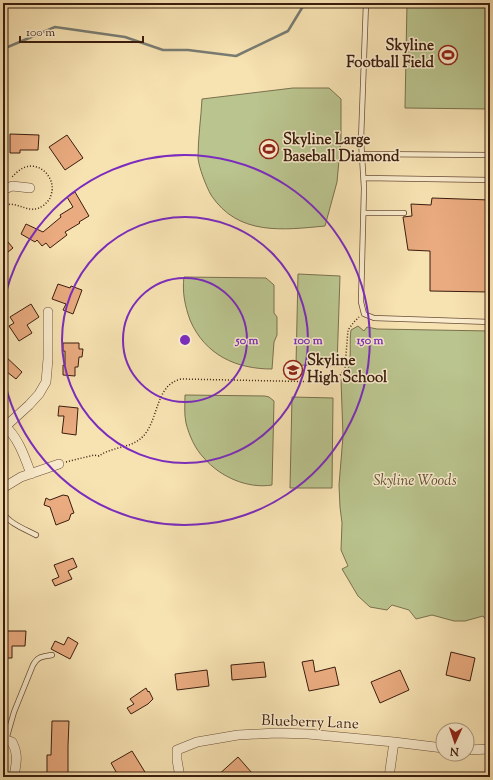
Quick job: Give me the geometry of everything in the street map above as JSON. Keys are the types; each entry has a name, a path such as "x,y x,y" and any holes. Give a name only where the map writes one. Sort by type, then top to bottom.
{"street":[{"path":"3,190 12,186 30,188"},
{"path":"31,474 22,448 4,425 19,415 39,394 46,382 48,359 48,312"},
{"path":"3,488 21,477 59,464"},
{"name":"Blueberry Lane","path":"180,777 177,750 197,742 238,735 276,733 308,734 435,747"},
{"path":"4,739 12,742 16,749 17,758 14,777"},
{"path":"389,777 394,742"},
{"path":"475,750 490,749"}],"lane":[{"path":"366,3 361,140 364,178 361,302 364,314 374,318 490,322"},
{"path":"362,154 490,154"},
{"path":"364,178 490,180"},
{"path":"364,213 404,213"},
{"path":"3,513 12,523 36,535"},
{"path":"4,739 33,665 40,657 52,655"}],"path":[{"path":"73,460 94,455 98,456 134,444 140,440 146,434 164,391 176,380 327,382 337,378 343,372 345,367 348,330 354,322 364,314"}],"green space":[{"name":"Skyline Football Field","path":"407,3 490,3 490,109 405,108"},
{"name":"Skyline Large Baseball Diamond","path":"293,88 329,88 341,99 341,138 337,182 325,226 278,229 248,224 234,218 222,208 211,195 203,177 198,158 202,99"},
{"path":"298,274 340,276 337,366 296,365"},
{"path":"184,277 266,278 274,285 274,313 277,317 277,335 274,342 272,369 234,363 213,351 204,342 196,332 188,315 185,304 183,283"},
{"name":"Skyline Woods","path":"358,326 364,331 367,327 377,329 490,331 490,620 486,620 483,616 465,621 454,621 432,615 416,619 409,610 392,605 387,610 370,607 358,596 342,569 348,566 341,550 342,523 339,485 343,436 341,380 349,365 351,330"},
{"path":"185,395 265,396 274,401 272,485 263,486 244,483 226,476 211,465 198,450 189,432 185,416"},
{"path":"292,397 333,398 332,488 290,488"}],"building":[{"path":"10,134 39,135 38,150 20,150 20,153 10,153"},
{"path":"67,135 83,158 65,170 49,147"},
{"path":"75,192 89,216 65,232 67,235 50,248 46,243 42,246 37,240 35,242 21,234 26,224 43,232 61,217 60,215 73,207 67,197"},
{"path":"432,198 490,200 490,292 430,291 430,251 408,250 403,217 412,216 411,204 431,205"},
{"path":"3,236 13,248 3,256"},
{"path":"58,284 70,288 71,286 82,290 73,314 63,310 66,304 52,299"},
{"path":"31,304 39,317 27,325 32,333 19,341 9,326 14,323 10,317"},
{"path":"63,343 79,343 79,349 83,349 82,357 79,357 78,367 75,367 75,376 63,375 65,351 63,351"},
{"path":"3,354 22,372 16,379 7,372 3,376"},
{"path":"59,406 78,408 76,435 62,433 64,416 58,416"},
{"path":"63,495 68,496 74,513 71,514 69,520 56,525 50,507 44,505 46,498 50,500"},
{"path":"73,558 77,567 68,571 72,579 55,586 52,580 59,577 54,565"},
{"path":"3,631 26,631 25,646 12,646 12,658 3,658"},
{"path":"68,637 78,643 70,659 51,649 55,641 64,645"},
{"path":"451,652 475,658 470,681 446,675"},
{"path":"313,660 315,672 335,667 339,685 309,691 302,662"},
{"path":"264,662 266,677 232,680 231,665"},
{"path":"207,670 209,686 177,690 175,674"},
{"path":"400,670 409,690 380,703 371,682"},
{"path":"146,688 153,699 148,704 131,714 127,708 134,704 130,699"},
{"path":"52,721 69,721 68,777 47,777 47,755 51,755"},
{"path":"132,751 148,777 119,777 111,763"},
{"path":"238,757 252,773 247,777 216,777"}],"waterway":[{"path":"3,49 55,27 125,37 163,50 188,50 236,56 288,31 305,3"}],"place":[{"name":"Skyline Football Field","path":"448,55"},
{"name":"Skyline Large Baseball Diamond","path":"269,149"},
{"name":"Skyline High School","path":"293,370"}]}
